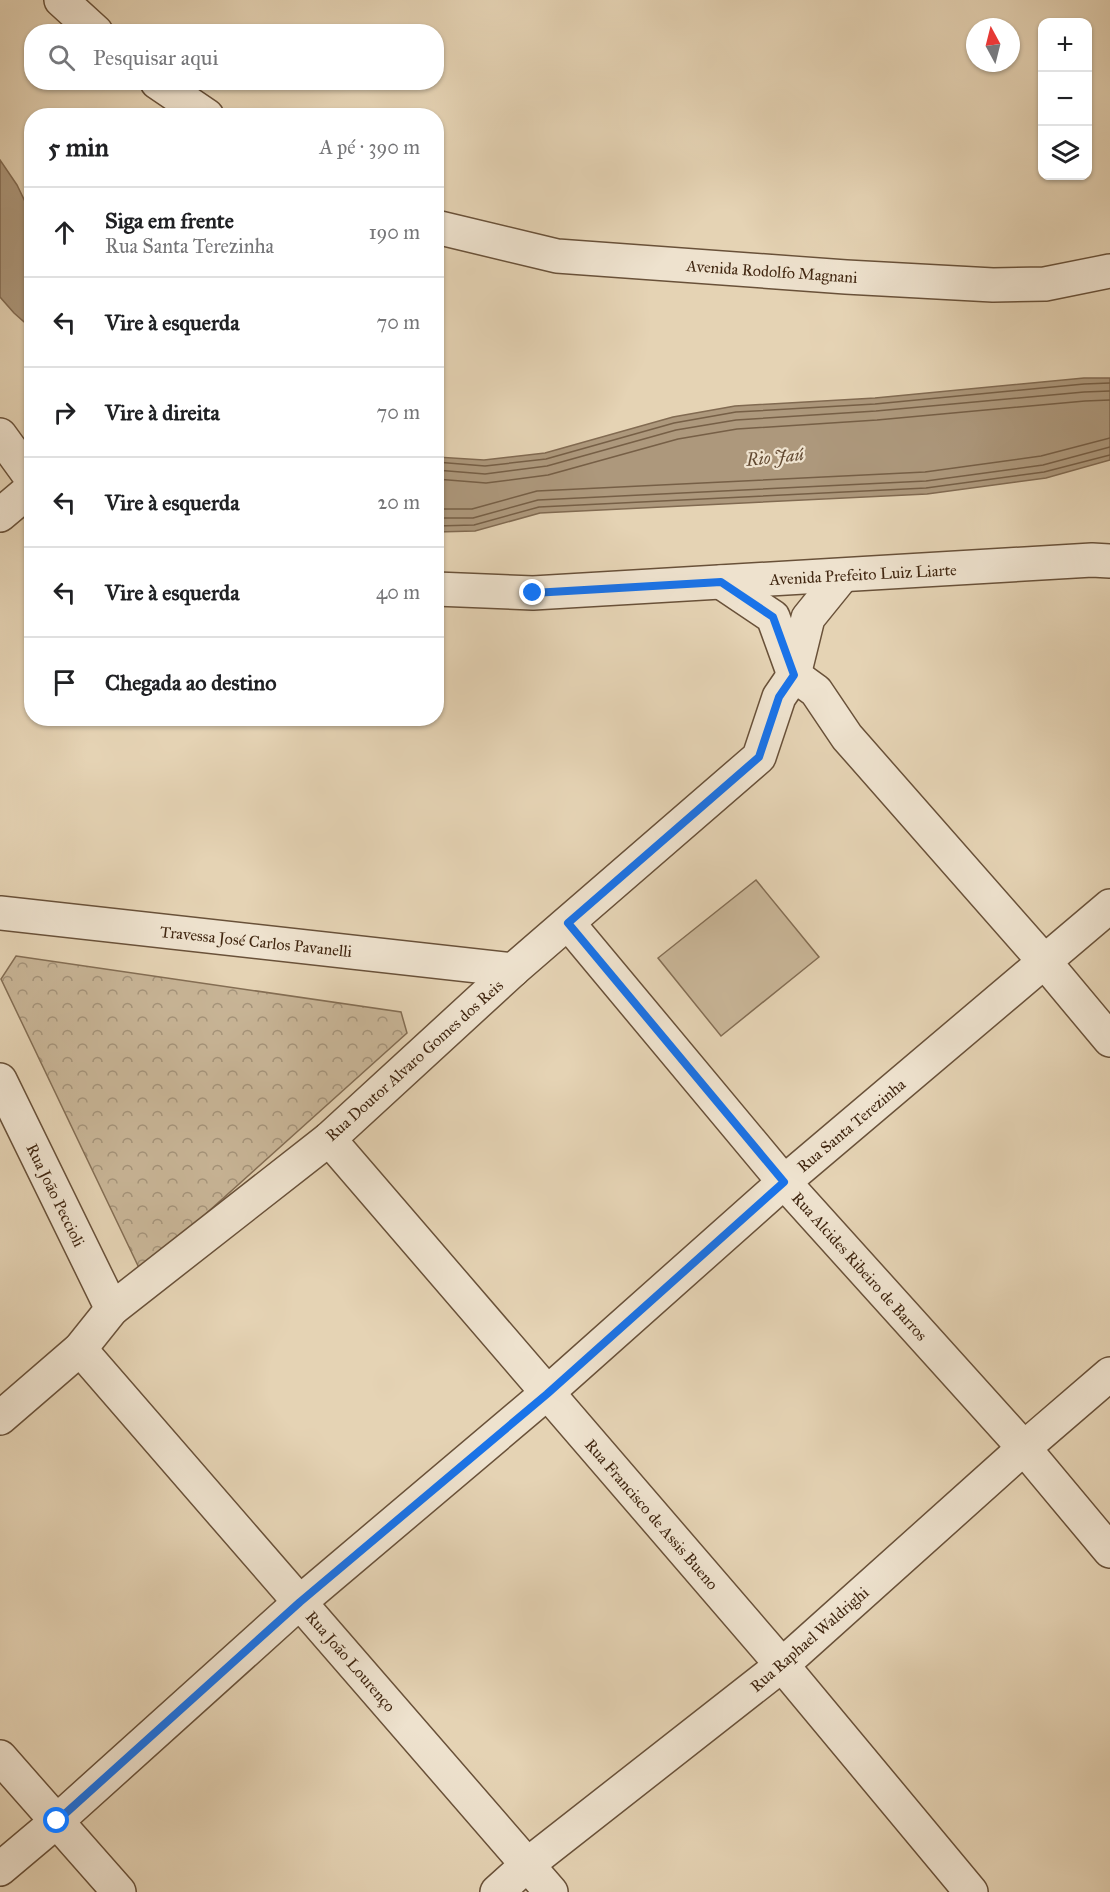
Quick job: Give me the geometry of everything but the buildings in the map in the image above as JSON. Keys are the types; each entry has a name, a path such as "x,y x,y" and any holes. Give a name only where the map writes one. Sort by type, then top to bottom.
{"street":[{"path":"61,0 87,24"},
{"path":"169,90 195,108"},
{"name":"Avenida Rodolfo Magnani","path":"444,229 557,255 846,277 1003,285 1045,284 1110,271"},
{"path":"0,435 24,468"},
{"path":"0,515 24,496"},
{"name":"Avenida Prefeito Luiz Liarte","path":"444,589 533,593 1092,560 1110,561"},
{"name":"Rua Doutor Alvaro Gomes dos Reis","path":"0,1418 80,1349 112,1309 329,1139 513,970 759,757 779,697 794,675 808,618 842,576"},
{"path":"721,582 773,617 794,675 816,692 847,737 1044,961 1110,1040"},
{"name":"Rua Santa Terezinha","path":"0,1869 57,1821 300,1602 547,1394 784,1182 1110,906"},
{"name":"Travessa José Carlos Pavanelli","path":"0,913 513,970"},
{"name":"Rua Alcides Ribeiro de Barros","path":"568,923 784,1182 1024,1448 1110,1551"},
{"name":"Rua João Peccioli","path":"0,1080 112,1309"},
{"name":"Rua Francisco de Assis Bueno","path":"329,1139 782,1665 971,1892"},
{"name":"Rua João Lourenço","path":"80,1349 551,1892"},
{"name":"Rua Raphael Waldrighi","path":"497,1892 527,1865 782,1665 1110,1374"},
{"path":"0,1757 119,1892"}],"green space":[{"path":"756,880 819,957 721,1036 658,958"},
{"path":"16,956 401,1012 407,1033 141,1272 1,979"}],"water":[{"path":"0,160 24,200 24,322 0,297"},
{"name":"Rio Jaú","path":"1084,378 1110,378 1110,460 1046,478 927,494 540,513 475,531 444,532 444,457 484,460 545,453 673,417 735,406 875,398"}],"route":[{"path":"57,1821 300,1602 547,1394 784,1182 568,923 759,757 779,697 794,675 773,617 721,582 533,593"}]}
